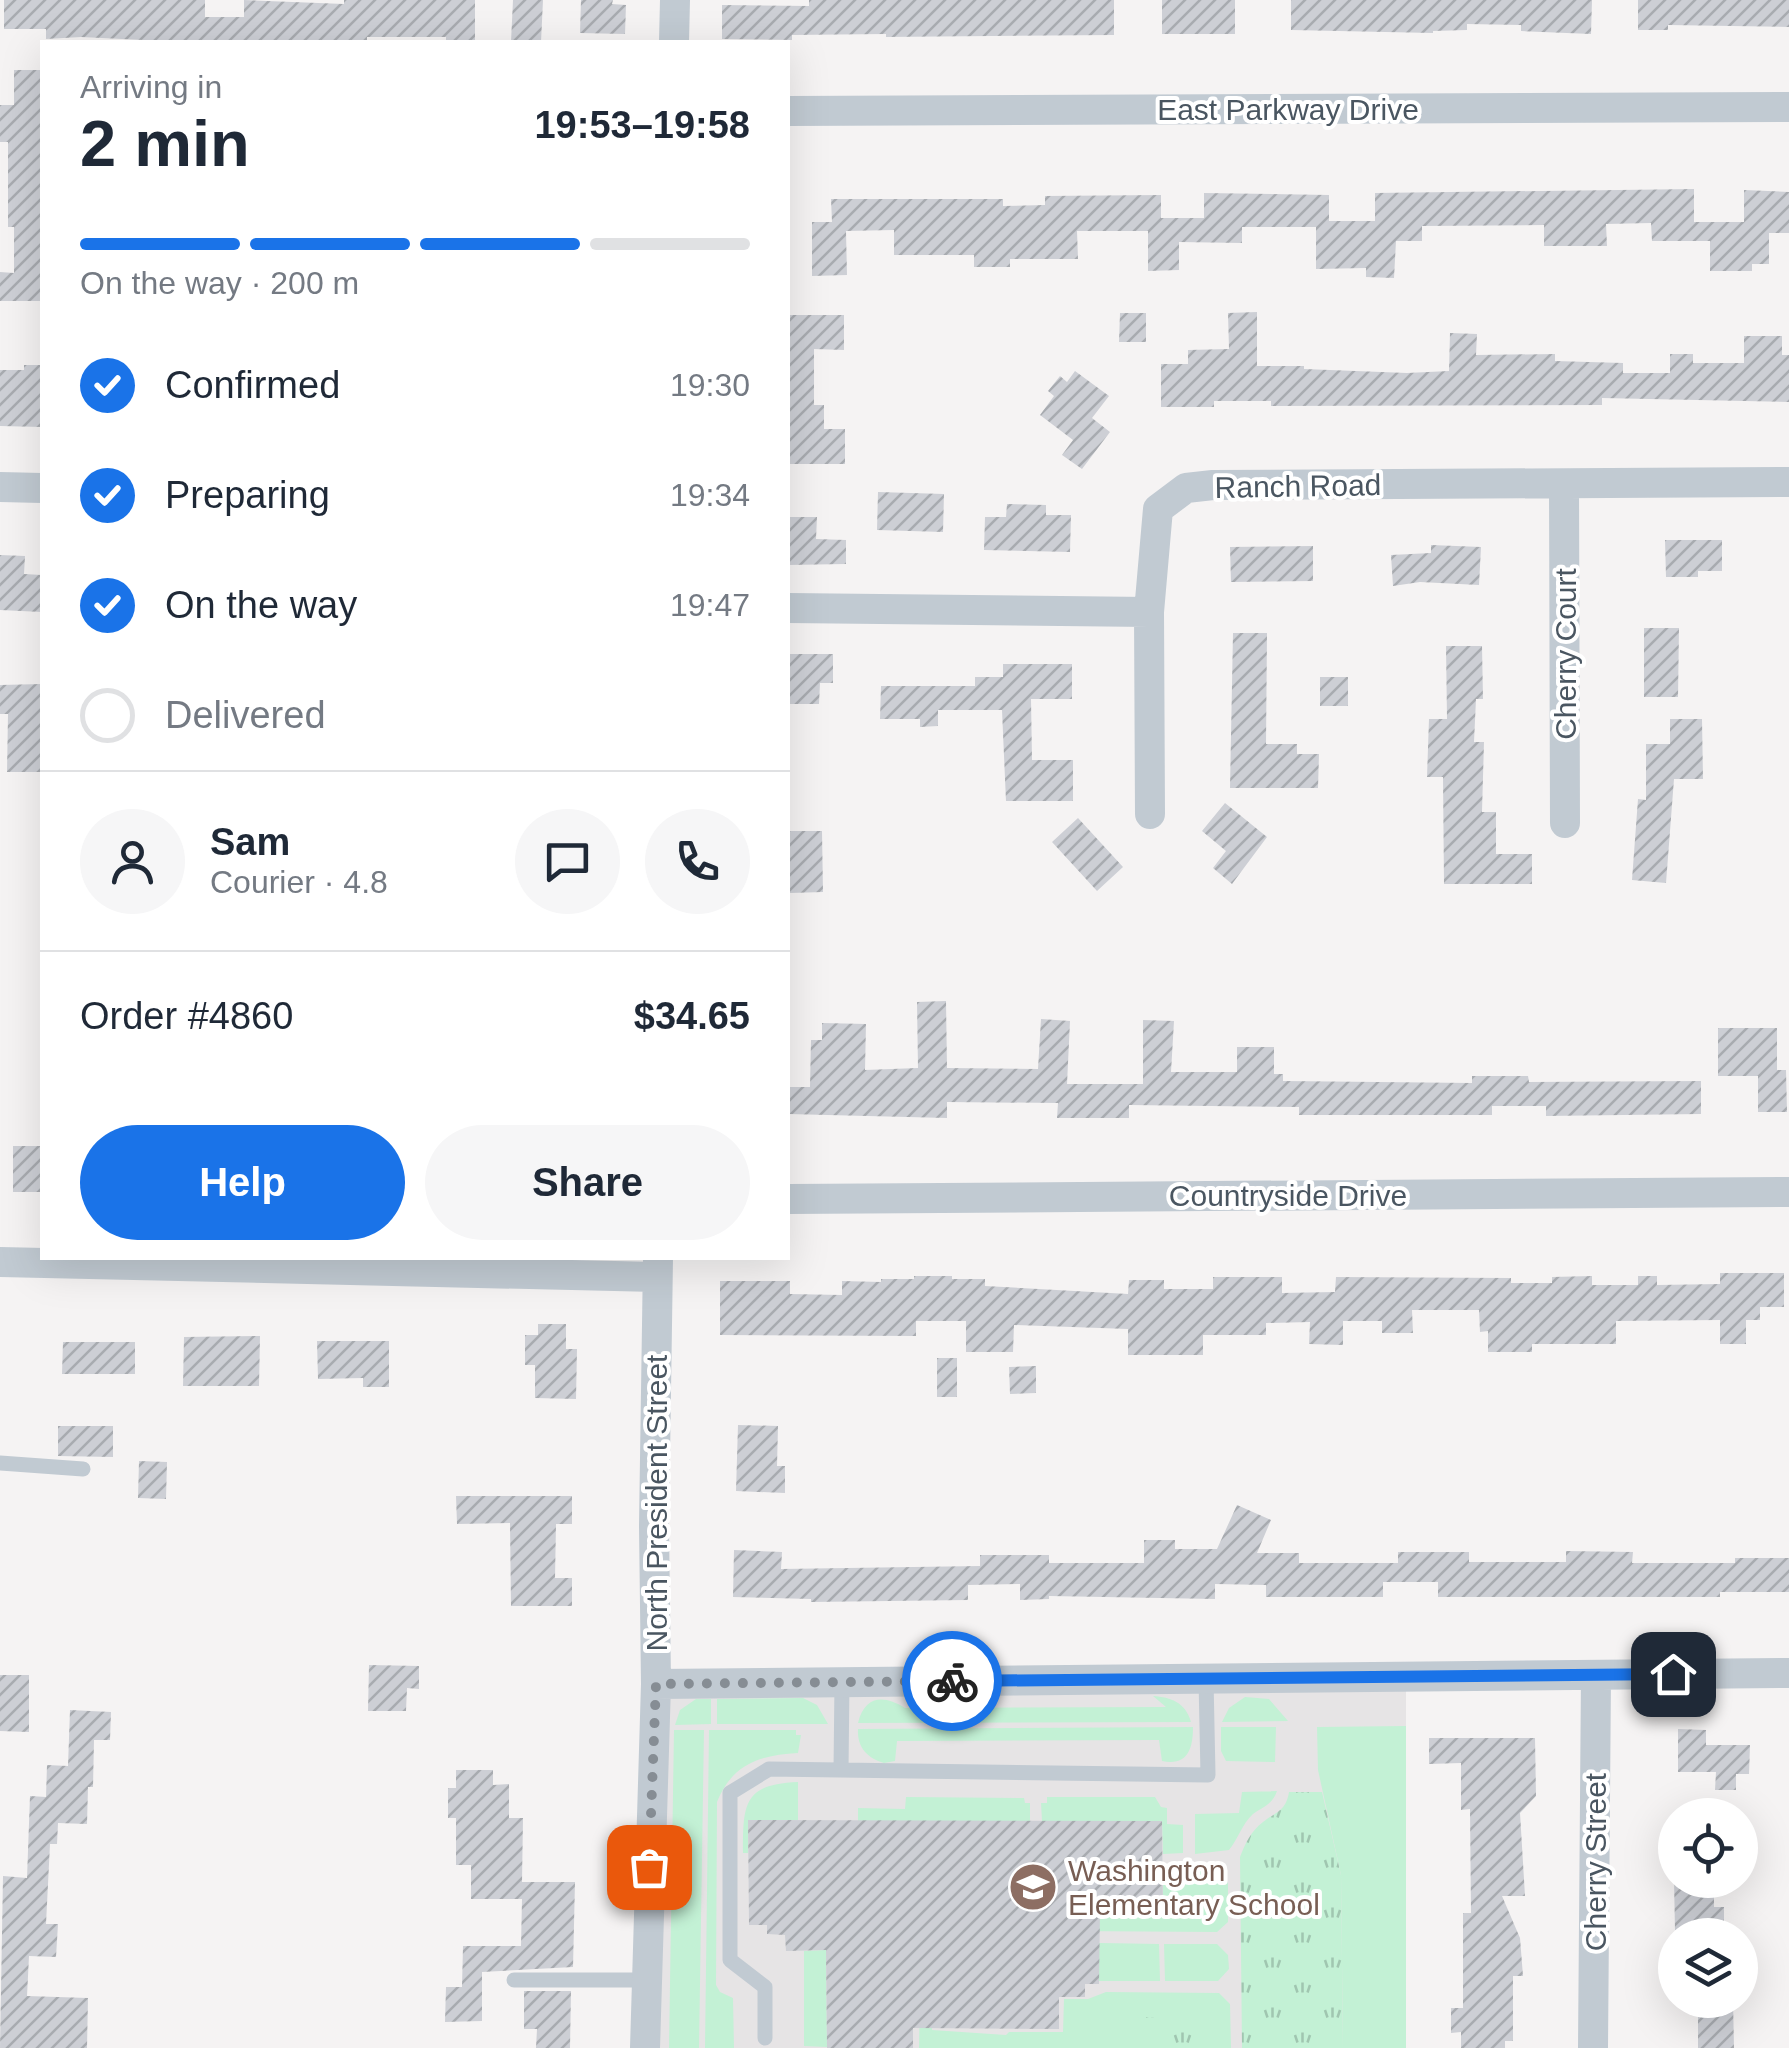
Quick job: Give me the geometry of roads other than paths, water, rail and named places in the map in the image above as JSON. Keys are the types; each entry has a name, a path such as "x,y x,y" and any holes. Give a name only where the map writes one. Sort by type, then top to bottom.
{"street":[{"path":"674,40 675,0"},
{"name":"East Parkway Drive","path":"790,111 1789,107"},
{"name":"Ranch Road","path":"1150,814 1149,612 1158,509 1186,488 1789,482"},
{"name":"Cherry Court","path":"1564,485 1566,823"},
{"path":"0,487 40,488"},
{"path":"790,608 1149,612"},
{"name":"Countryside Drive","path":"790,1199 1789,1192"},
{"path":"0,1262 658,1267"},
{"name":"North President Street","path":"645,2048 656,1684 658,1267"},
{"path":"656,1684 1789,1673"},
{"name":"Cherry Street","path":"1593,2048 1596,1675"}],"lane":[{"path":"0,1462 83,1469"},
{"path":"766,2038 766,1987 730,1960 730,1793 769,1768 1208,1776 1206,1679"},
{"path":"841,1770 842,1682"},
{"path":"514,1980 646,1980"}],"place":[{"name":"Washington Elementary School","path":"1033,1887"}]}
